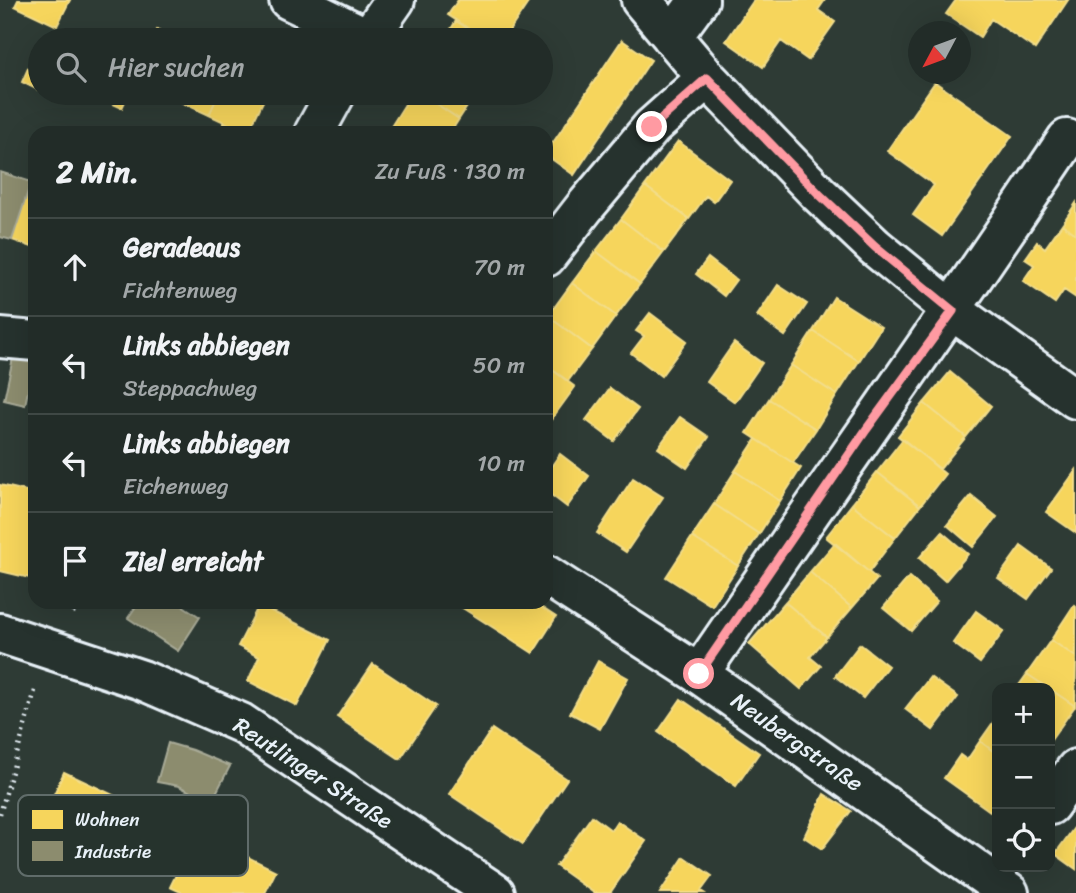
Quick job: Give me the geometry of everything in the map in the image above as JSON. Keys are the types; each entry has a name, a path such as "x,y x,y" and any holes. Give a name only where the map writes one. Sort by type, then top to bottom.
{"street":[{"path":"289,0 345,28"},
{"path":"375,28 395,0"},
{"path":"641,0 707,78 819,194 875,247 953,311 1076,399"},
{"path":"672,37 699,0"},
{"path":"553,248 652,127 707,78"},
{"path":"317,126 329,105"},
{"path":"699,674 866,430 953,311 1068,139"},
{"path":"0,338 28,340"},
{"name":"Neubergstraße","path":"553,580 699,674 1003,881"},
{"name":"Reutlinger Straße","path":"0,633 142,680 241,723 495,893"},
{"path":"1055,798 1076,769"}],"path":[{"path":"0,814 33,692 55,651"}],"building: Wohnen":[{"path":"18,0 70,0 57,26 15,6"},
{"path":"458,0 530,0 511,28 468,28 448,15"},
{"path":"754,0 825,0 818,10 835,22 808,60 781,41 763,67 726,41"},
{"path":"956,0 1068,0 1035,49 991,19 980,37 971,31 971,21 956,21 946,14"},
{"path":"456,21 467,28 452,28"},
{"path":"622,40 651,60 574,175 553,160 553,143"},
{"path":"28,68 28,85 22,82"},
{"path":"934,84 938,84 1012,136 942,236 913,215 934,185 887,151"},
{"path":"187,105 214,105 209,115"},
{"path":"214,105 261,105 251,126 233,126 209,115"},
{"path":"404,105 438,105 459,119 454,126 391,126"},
{"path":"438,105 468,105 459,119"},
{"path":"678,141 730,180 714,202 706,196 689,219 645,186"},
{"path":"645,186 689,219 664,252 621,219"},
{"path":"28,191 28,246 12,240"},
{"path":"1076,203 1076,234 1062,224"},
{"path":"621,219 664,252 640,284 596,251"},
{"path":"1062,224 1076,234 1076,298 1064,290 1055,303 1023,281 1034,265 1025,259 1037,242 1045,248"},
{"path":"596,251 640,284 616,316 572,283"},
{"path":"708,258 736,280 724,296 696,274"},
{"path":"572,283 616,316 592,349 553,320 553,309"},
{"path":"778,285 807,304 785,336 757,316"},
{"path":"834,297 881,327 859,361 813,331"},
{"path":"650,313 687,341 661,376 631,353 644,336 636,331"},
{"path":"553,320 592,349 568,381 553,370"},
{"path":"813,331 859,361 837,395 791,365"},
{"path":"734,343 762,363 735,402 707,382"},
{"path":"791,365 837,395 816,429 769,399"},
{"path":"553,370 575,387 553,417"},
{"path":"950,372 991,406 966,437 924,403"},
{"path":"610,388 638,409 614,441 586,420"},
{"path":"769,399 816,429 793,463 747,433"},
{"path":"924,403 966,437 940,469 898,436"},
{"path":"680,417 709,437 687,468 658,448"},
{"path":"756,439 801,468 780,501 735,471"},
{"path":"903,439 945,474 920,506 877,472"},
{"path":"560,454 589,476 567,507 553,496 553,464"},
{"path":"1076,470 1076,533 1046,512"},
{"path":"735,471 780,501 759,534 714,504"},
{"path":"877,472 920,506 895,538 852,504"},
{"path":"633,478 663,497 626,552 597,533"},
{"path":"0,485 28,491 28,578 0,571"},
{"path":"971,496 997,517 973,547 947,525"},
{"path":"714,504 759,534 738,566 692,537"},
{"path":"852,504 895,538 869,572 826,537"},
{"path":"942,532 968,554 945,581 919,558"},
{"path":"692,537 738,566 712,606 666,577"},
{"path":"835,543 877,579 852,608 810,572"},
{"path":"1021,546 1051,568 1028,599 998,578"},
{"path":"810,572 852,608 827,637 785,602"},
{"path":"909,577 937,601 911,631 883,608"},
{"path":"785,602 827,637 810,657 821,666 801,689 749,644"},
{"path":"1074,605 1076,607 1076,657 1051,640"},
{"path":"257,609 267,609 330,640 297,706 248,681 259,657 238,646"},
{"path":"464,609 544,609 556,617 533,653"},
{"path":"976,611 1004,631 980,663 953,643"},
{"path":"1051,640 1076,657 1075,706 1055,693 1055,683 1040,683 1027,674"},
{"path":"860,644 888,666 863,698 835,676"},
{"path":"598,661 628,678 600,729 570,713"},
{"path":"373,664 436,706 400,759 337,717"},
{"path":"1027,674 1040,683 1021,683"},
{"path":"930,677 958,697 933,730 905,709"},
{"path":"1055,692 1075,706 1055,734"},
{"path":"681,699 759,753 736,786 658,732"},
{"path":"992,724 992,750 980,741"},
{"path":"492,729 567,779 523,844 449,794"},
{"path":"980,741 992,750 992,812 944,778 960,755 967,760"},
{"path":"64,772 113,795 54,795"},
{"path":"824,794 851,811 822,849 804,837"},
{"path":"592,816 611,830 617,821 646,841 610,893 594,893 556,866"},
{"path":"1076,825 1076,869 1055,854"},
{"path":"248,857 276,871 265,893 183,893 170,887 175,876 248,876"},
{"path":"684,857 712,876 701,891 704,893 660,893"}],"building: Industrie":[{"path":"0,172 28,181 28,191 12,240 0,237"},
{"path":"13,358 28,361 25,405 4,400"},
{"path":"134,609 188,609 200,617 178,651 128,618"},
{"path":"168,743 230,766 215,795 196,795 179,786 157,782"}],"route":[{"path":"652,127 707,78 819,194 875,247 953,311 866,430 699,674"}]}
